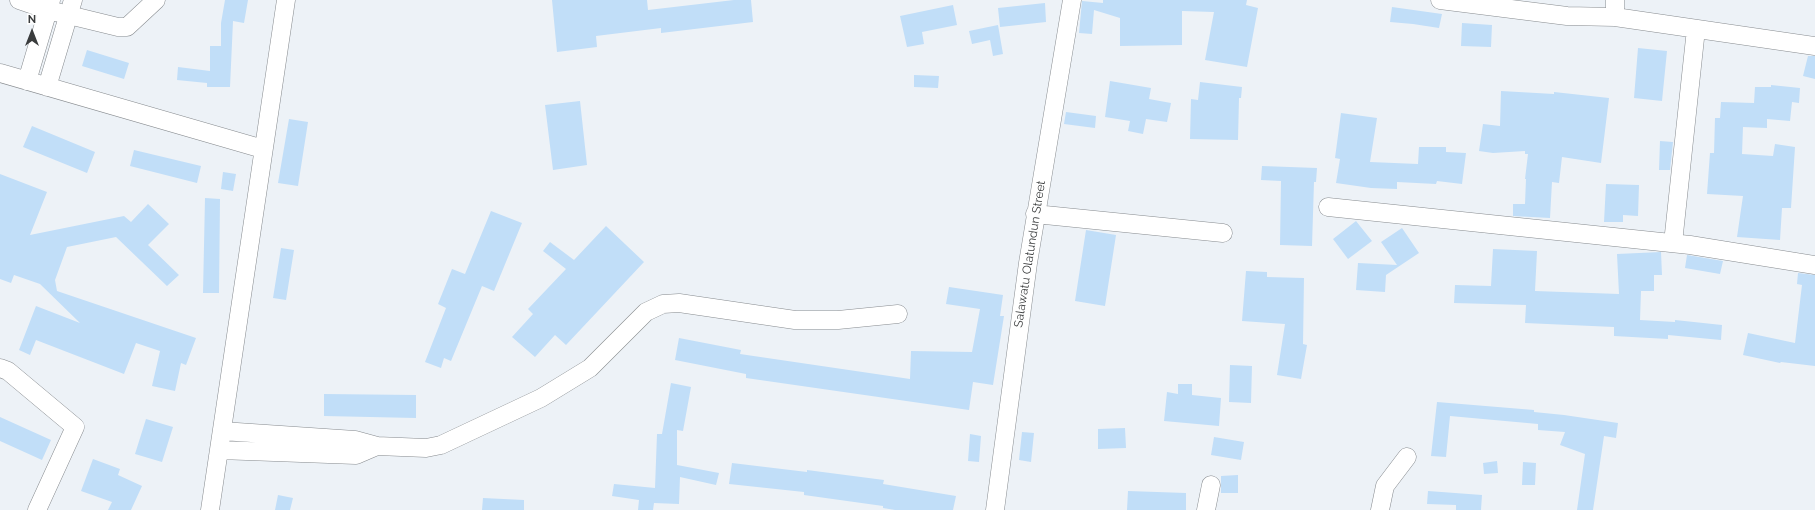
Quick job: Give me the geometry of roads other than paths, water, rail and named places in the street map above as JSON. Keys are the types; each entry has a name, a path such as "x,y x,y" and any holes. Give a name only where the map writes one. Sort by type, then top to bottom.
{"street":[{"path":"19,0 71,8 118,27 127,27 156,0"},
{"path":"210,510 286,0"},
{"name":"Salawatu Olatundun Street","path":"995,510 1035,214 1072,0"},
{"path":"1440,0 1567,16 1615,9 1696,29 1815,46"},
{"path":"27,81 49,5"},
{"path":"47,86 71,8"},
{"path":"1673,243 1696,29"},
{"path":"0,73 263,149"},
{"path":"1328,208 1673,243 1815,265"},
{"path":"1035,214 1223,233"},
{"path":"222,431 355,440 377,446 426,448 441,445 541,398 590,368 646,312 663,304 679,303 795,320 838,320 898,314"},
{"path":"0,368 8,371 75,427 37,510"},
{"path":"219,450 356,455 377,446"},
{"path":"1380,510 1385,486 1407,457"},
{"path":"1206,510 1210,485"}]}
